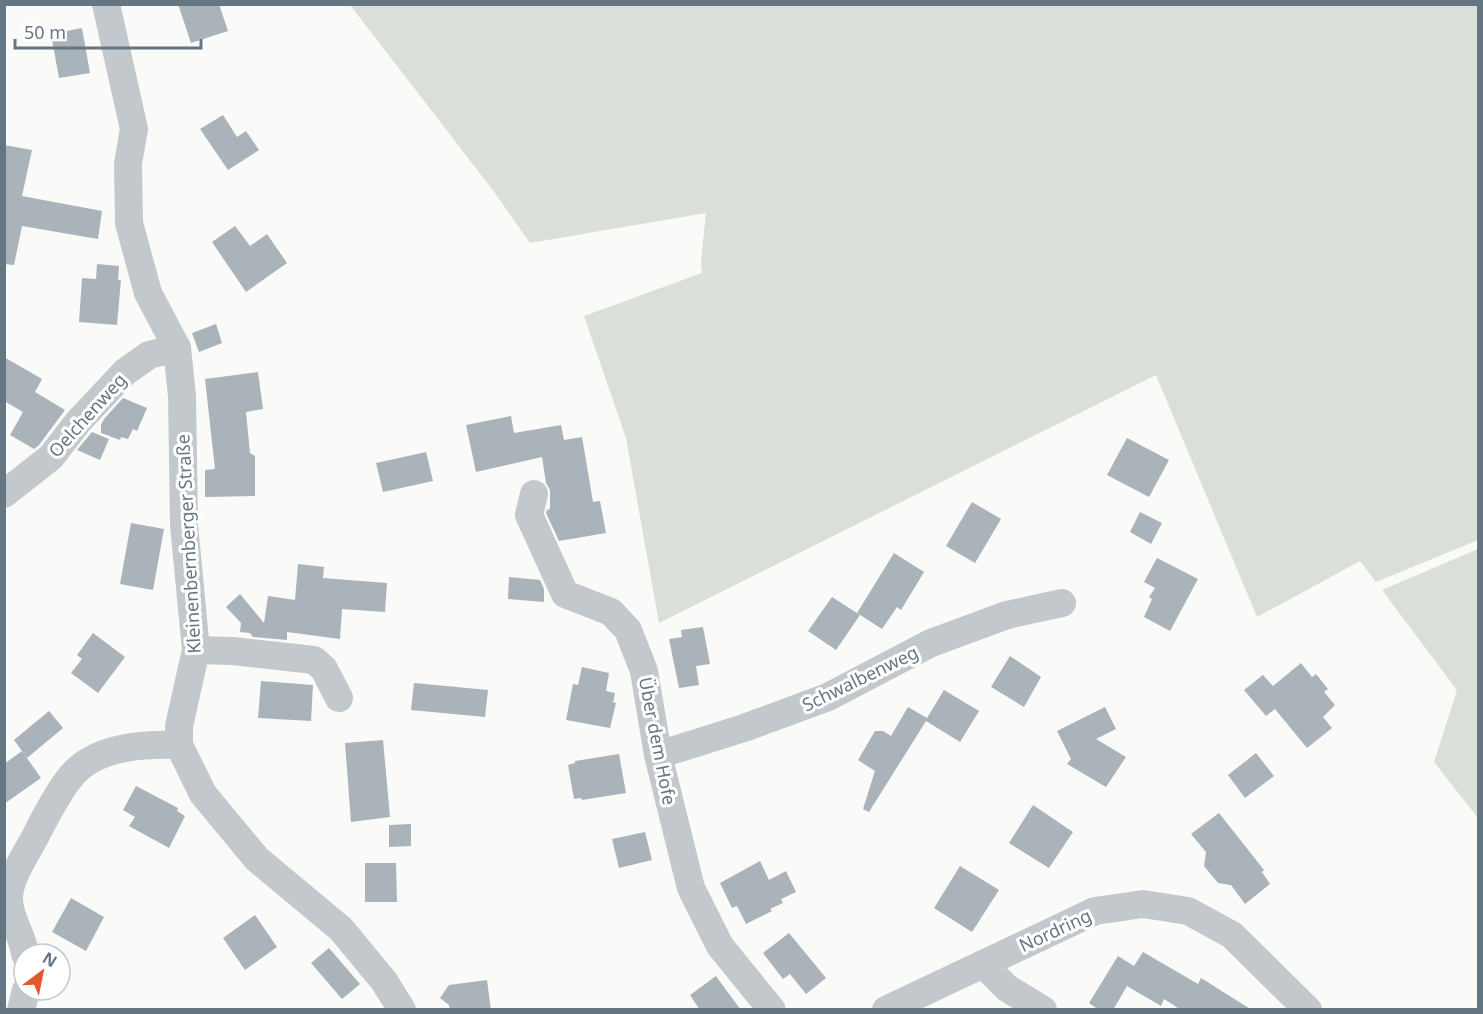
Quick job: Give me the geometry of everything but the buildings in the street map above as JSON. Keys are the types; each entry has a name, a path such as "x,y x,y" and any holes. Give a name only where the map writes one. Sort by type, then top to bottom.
{"street":[{"name":"Kleinenbernberger Straße","path":"106,4 134,129 128,164 129,223 148,293 177,348 182,396 184,525 196,650 179,726 178,745"},
{"name":"Oelchenweg","path":"4,494 51,457 78,422 125,372 149,355 177,348"},
{"name":"Über dem Hofe","path":"534,494 529,515 565,594 611,612 628,630 644,671 658,755 691,888 720,946 772,1010"},
{"name":"Schwalbenweg","path":"658,755 744,728 828,697 931,643 1006,615 1062,603"},
{"path":"196,650 244,652 314,660 324,669 339,698"},
{"path":"23,942 11,914 9,896 27,853 74,773 92,760 115,751 150,745 178,745 203,794 257,859 341,929 384,981 402,1010"},
{"name":"Nordring","path":"886,1010 1095,911 1143,904 1188,911 1232,934 1308,1010"},
{"path":"983,964 1006,988 1043,1010"}],"shaded area":[{"path":"350,5 1478,5 1478,540 1376,582 1360,561 1257,617 1156,375 659,623 626,438 584,316 702,273 706,213 530,243 492,189"},
{"path":"1478,549 1478,818 1434,762 1457,690 1382,590"}]}
